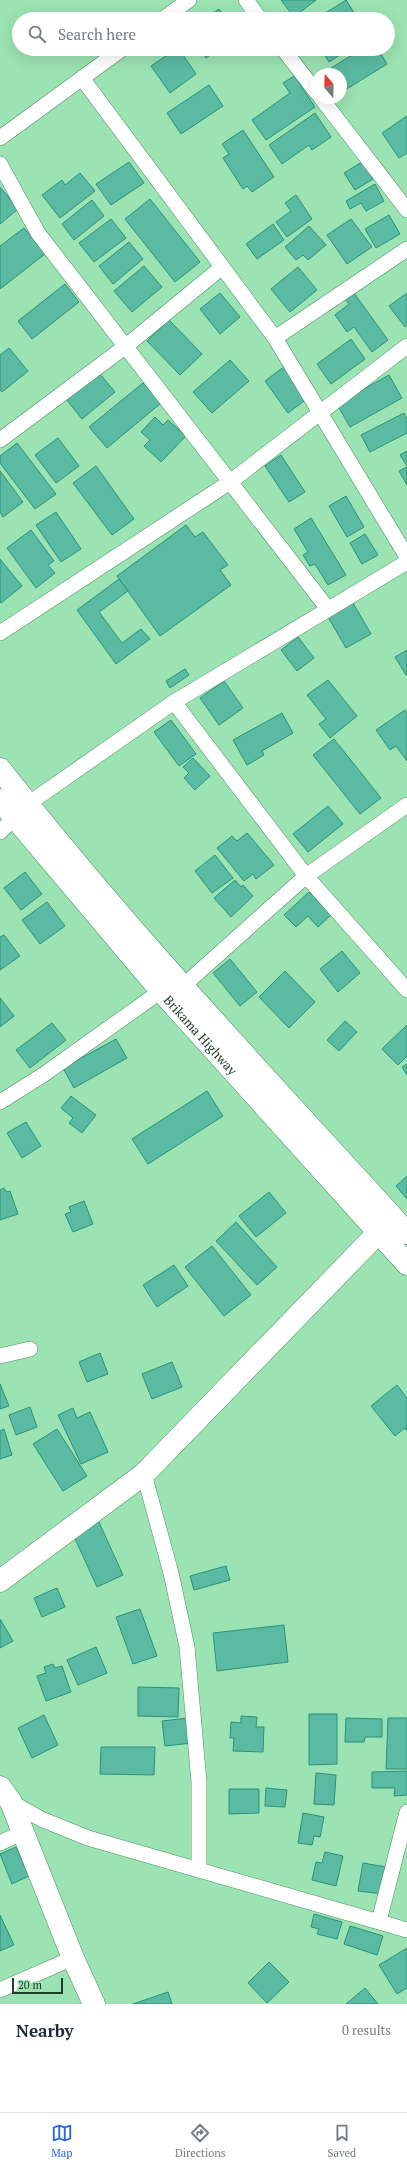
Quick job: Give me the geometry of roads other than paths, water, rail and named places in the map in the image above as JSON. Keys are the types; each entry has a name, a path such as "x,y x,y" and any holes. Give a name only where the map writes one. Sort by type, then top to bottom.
{"main road":[{"name":"Brikama Highway","path":"0,769 14,818 183,986 407,1233"},
{"name":"Brikama Highway","path":"0,800 161,991 407,1264"},
{"path":"0,1581 144,1474 378,1233"},
{"path":"6,1795 23,1832 73,1958 94,2004"}],"street":[{"path":"173,12 189,0"},
{"path":"246,0 255,12"},
{"path":"0,138 112,56"},
{"path":"288,56 311,85"},
{"path":"82,78 221,268 275,338 407,557"},
{"path":"326,104 407,210"},
{"path":"0,164 38,233 328,610"},
{"path":"275,338 407,249"},
{"path":"0,440 126,346 221,268"},
{"path":"0,633 230,482 320,411 407,346"},
{"path":"14,818 174,702 407,562"},
{"path":"174,702 306,876 407,990"},
{"path":"183,986 306,876 407,805"},
{"path":"0,1102 43,1075 161,991"},
{"path":"0,1356 30,1349"},
{"path":"144,1474 171,1573 187,1647 199,1782 199,1869"},
{"path":"6,1795 41,1819 88,1838 407,1930"},
{"path":"379,1921 407,1812"},
{"path":"0,1843 23,1832"},
{"path":"0,1990 73,1958"}]}
